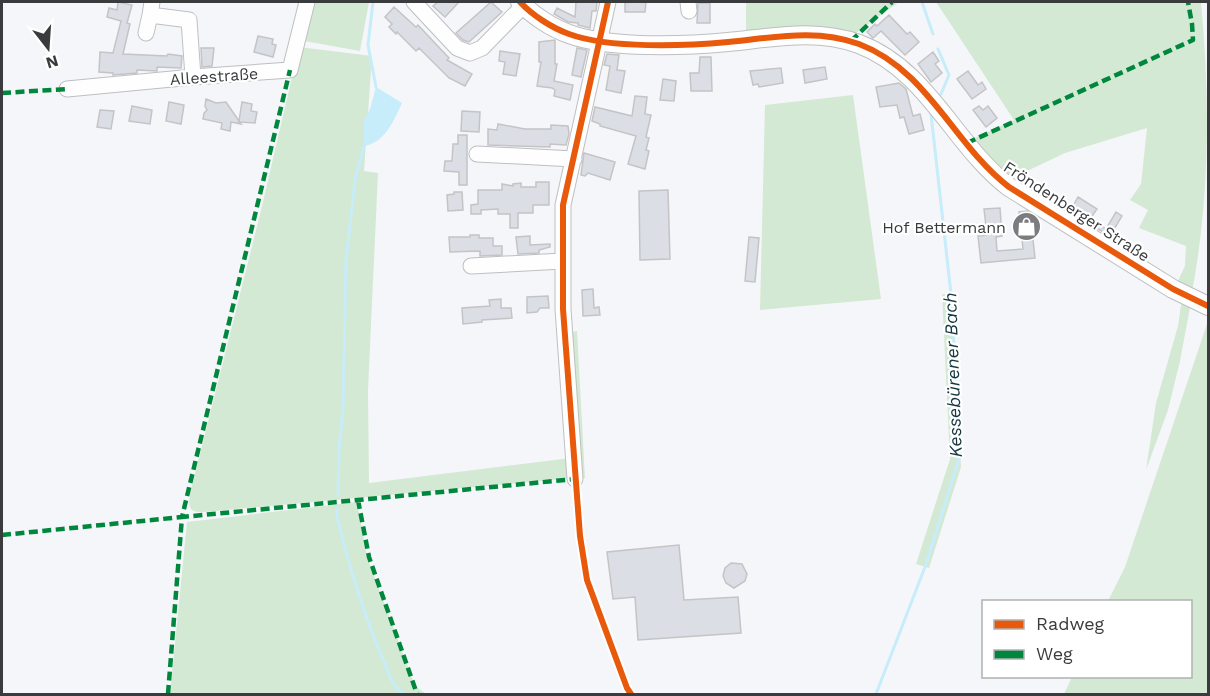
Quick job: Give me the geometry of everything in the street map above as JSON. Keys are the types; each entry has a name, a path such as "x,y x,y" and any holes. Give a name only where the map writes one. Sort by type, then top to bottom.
{"main road":[{"name":"Fröndenberger Straße","path":"522,3 558,30 600,41 695,45 779,35 809,35 831,37 862,45 897,65 912,79 998,179 1173,289 1209,306"}],"street":[{"name":"Alleestraße","path":"67,89 193,76 290,70 307,2"},
{"path":"414,2 457,48 470,53 482,48 522,3"},
{"path":"575,479 563,309 563,205 608,2"},
{"path":"146,33 151,8 189,20 193,76"},
{"path":"477,154 574,159"},
{"path":"471,266 563,261"}],"green space":[{"path":"311,2 369,2 360,51 304,41"},
{"path":"746,2 899,2 850,37 746,36"},
{"path":"936,2 1201,2 1206,74 1207,147 1202,220 1192,292 1175,287 1185,266 1186,246 1139,228 1148,210 1130,200 1141,184 1147,128 1065,153 1006,181 970,140 1014,120"},
{"path":"299,47 372,56 364,171 378,173 368,390 369,483 571,458 572,478 204,512 192,510 189,502 190,494"},
{"path":"853,95 881,299 760,310 765,105"},
{"path":"942,294 951,294 961,467 929,568 916,564 950,459"},
{"path":"1182,298 1191,302 1180,361 1168,410 1146,470 1156,403 1178,326"},
{"path":"1207,324 1208,694 1064,694 1072,678 1192,678 1192,600 1108,600 1125,567"},
{"path":"577,331 585,478 576,479 567,333"},
{"path":"357,502 367,557 415,686 426,694 170,694 187,522"}],"water":[{"path":"376,87 402,103 383,136 364,146 364,120 370,109"}],"building":[{"path":"118,2 132,5 123,54 182,56 181,68 157,67 157,71 137,70 137,73 113,75 113,73 99,72 100,52 113,53 121,21 107,17 109,8 117,10"},
{"path":"438,2 459,2 445,17 433,6"},
{"path":"491,2 502,12 469,42 463,40 456,33"},
{"path":"576,2 597,2 596,11 592,11 590,28 568,22 554,14 557,8 575,17"},
{"path":"625,2 646,2 645,12 625,12"},
{"path":"698,3 710,3 710,23 697,23"},
{"path":"394,7 416,27 418,25 449,58 447,60 472,74 465,86 449,78 419,48 416,51 389,27 392,24 385,17"},
{"path":"889,15 907,34 910,32 919,42 905,55 881,31 873,38 867,32"},
{"path":"258,36 273,39 272,44 276,45 273,57 254,52"},
{"path":"555,40 555,64 557,64 554,81 573,85 570,100 554,96 555,90 552,88 537,86 541,62 539,62 539,42"},
{"path":"201,48 214,48 212,66 202,67"},
{"path":"577,48 587,50 581,77 572,75"},
{"path":"500,51 520,54 516,76 503,74 505,62 499,61"},
{"path":"933,52 939,61 935,64 942,73 931,82 918,64"},
{"path":"607,54 619,55 617,70 625,71 621,93 606,90 610,66 604,65"},
{"path":"700,57 711,57 712,91 691,91 690,73 699,73"},
{"path":"825,67 827,79 805,83 803,70"},
{"path":"781,68 783,83 759,87 758,84 753,85 750,71"},
{"path":"968,71 978,85 982,82 986,89 972,99 957,79"},
{"path":"663,79 676,81 674,101 660,100"},
{"path":"899,83 906,89 913,116 920,114 924,130 909,134 904,117 900,118 897,105 880,107 876,87"},
{"path":"635,96 647,97 645,114 651,115 646,137 649,138 646,150 649,151 645,169 628,164 636,136 600,126 592,121 595,107 632,116"},
{"path":"206,99 216,103 226,102 239,121 242,102 252,104 251,111 257,112 255,123 231,122 230,131 221,129 222,123 203,119 207,110"},
{"path":"169,102 184,105 181,124 166,121"},
{"path":"132,106 152,110 150,124 129,121"},
{"path":"979,106 983,110 988,106 997,118 986,127 973,110"},
{"path":"100,110 114,111 111,129 97,127"},
{"path":"462,111 480,112 479,132 461,131"},
{"path":"498,124 525,129 551,129 551,125 568,126 569,134 566,145 550,144 550,147 488,145 488,129 497,130"},
{"path":"458,135 467,135 467,185 459,185 459,172 444,171 445,161 452,161 453,144 458,144"},
{"path":"584,153 615,162 610,180 588,173 585,176 581,175"},
{"path":"536,182 549,182 549,205 533,205 533,213 518,213 518,228 510,228 510,214 498,214 498,209 481,210 481,214 471,214 471,205 478,204 478,190 502,190 502,184 513,186 513,184 521,183 521,187 536,187"},
{"path":"668,190 670,259 640,260 639,191"},
{"path":"454,192 462,192 463,210 448,211 447,195 454,194"},
{"path":"1078,197 1097,209 1090,219 1072,208"},
{"path":"1000,208 1002,236 996,237 997,251 1023,249 1019,212 1027,211 1030,213 1035,258 981,263 978,236 987,235 984,209"},
{"path":"1116,212 1122,216 1110,236 1091,225 1094,221 1106,229"},
{"path":"470,235 479,235 479,238 493,238 493,246 502,246 502,255 480,256 480,251 450,252 449,237 470,237"},
{"path":"530,236 530,245 550,244 550,247 539,250 539,253 518,254 516,237"},
{"path":"749,237 759,238 755,282 745,281"},
{"path":"593,289 594,308 599,307 600,315 583,316 582,290"},
{"path":"548,296 549,308 540,308 537,312 527,313 527,297"},
{"path":"501,299 501,308 511,308 512,318 463,324 462,308 490,306 489,300"},
{"path":"679,545 684,600 738,597 741,633 638,640 635,597 613,599 607,552"},
{"path":"731,563 742,564 747,574 745,581 734,588 726,583 723,576 725,568"}],"waterway":[{"path":"373,2 368,45 376,87"},
{"name":"Kessebürener Bach","path":"922,2 933,34"},
{"name":"Kessebürener Bach","path":"938,49 949,75 941,94"},
{"name":"Kessebürener Bach","path":"876,694 925,567 960,456 951,294 931,114"},
{"path":"338,495 343,409 346,261 355,180 364,146"},
{"path":"337,509 346,553 369,624 391,679 404,694"}],"marked path":[{"path":"851,41 892,2"},
{"path":"967,143 1193,40 1188,2"},
{"path":"2,535 182,517 290,70"},
{"path":"2,93 67,89"},
{"path":"168,694 182,517 575,479 575,485"},
{"path":"358,500 369,557 417,694"}],"cycle path":[{"path":"520,2 549,25 569,34 605,42 691,45 810,35 843,39 859,44 883,56 904,71 972,151 1009,187 1173,289 1208,306"},
{"path":"608,2 563,205 563,309 580,536 587,580 631,694"}],"place":[{"name":"Hof Bettermann","path":"1027,227"}]}
